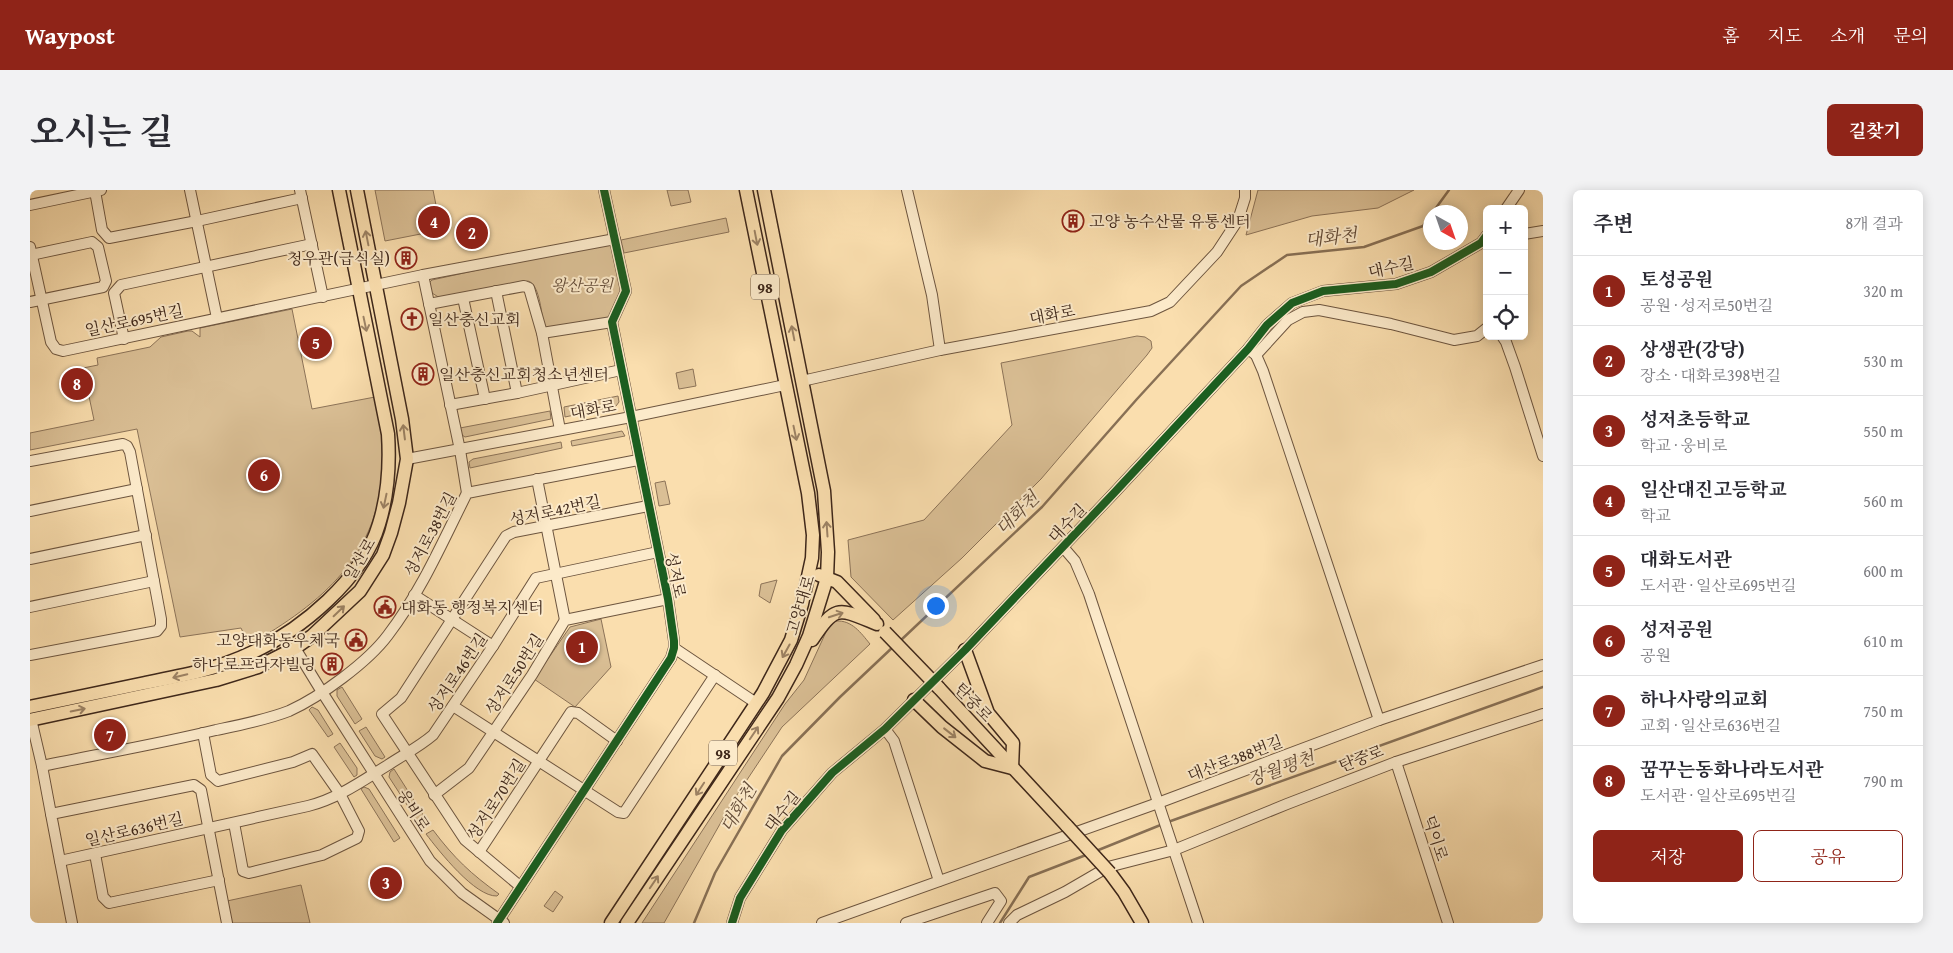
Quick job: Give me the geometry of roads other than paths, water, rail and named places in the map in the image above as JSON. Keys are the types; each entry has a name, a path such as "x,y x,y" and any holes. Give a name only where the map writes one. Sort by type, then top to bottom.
{"main road":[{"name":"일산로","path":"30,713 204,670 251,654 300,624 328,600 353,573 371,545 379,525 386,495 390,463 388,434 339,190"},
{"name":"일산로","path":"30,713 216,680 258,667 295,648 312,636 360,591 383,555 399,502 407,459 402,419 357,190"},
{"name":"고양대로","path":"611,923 756,703 792,640 810,571 813,535 808,493 746,190"},
{"name":"고양대로","path":"627,923 778,698 809,636 827,578 828,552 824,491 764,190"},
{"path":"810,571 837,582 881,628"},
{"path":"796,665 831,614 845,612 881,628"},
{"name":"탄중로","path":"881,628 1109,870"},
{"path":"914,700 942,727 985,761 1012,768 1013,743 988,713 965,650"},
{"path":"1109,870 1142,923"}],"street":[{"path":"190,190 217,318"},
{"path":"542,333 612,322 626,291 604,190"},
{"path":"907,190 932,294 940,350"},
{"name":"대화로","path":"802,381 940,350 1151,311 1170,302 1217,252 1238,220 1246,190"},
{"path":"1509,205 1519,190"},
{"path":"30,205 96,191 102,230 109,238 197,222 301,194 323,297"},
{"path":"1528,233 1543,230"},
{"name":"일산로695번길","path":"31,251 51,342 56,349 63,351 423,275 615,239"},
{"name":"대수길","path":"732,923 740,898 782,830 832,773 885,729 965,650 1248,348 1267,325 1292,303 1323,291 1396,284 1431,272 1483,241"},
{"path":"30,302 103,287 106,281 98,247 92,242 31,251"},
{"path":"124,339 114,293 121,285 312,244"},
{"path":"423,275 460,450 467,493"},
{"path":"429,304 524,286 530,288 542,333 560,430"},
{"path":"496,292 517,393"},
{"path":"463,298 485,399"},
{"path":"1256,355 1288,320 1304,312 1320,310 1391,324 1454,340 1477,336 1483,331"},
{"name":"성저로","path":"612,322 638,460 668,600 674,648"},
{"path":"1505,340 1543,456"},
{"path":"1248,348 1256,355 1263,371 1379,720"},
{"path":"450,405 517,393 621,370"},
{"name":"대화로","path":"407,459 631,417 785,385"},
{"path":"30,462 123,444 127,446 137,489 161,619 161,626 157,632 30,655"},
{"name":"성저로38번길","path":"322,692 343,678 379,646 388,635 414,595 467,493 638,460"},
{"path":"537,479 565,620 668,600"},
{"path":"30,511 137,489"},
{"name":"성저로42번길","path":"407,753 382,714 401,698 506,536 514,532 648,506"},
{"path":"30,560 146,536"},
{"name":"대수길","path":"1063,547 1075,561 1089,594 1172,846"},
{"name":"성저로46번길","path":"340,794 421,746 433,735 536,578 658,552"},
{"path":"30,607 154,581"},
{"path":"414,595 493,646"},
{"name":"성저로50번길","path":"434,795 469,768 565,620"},
{"name":"웅비로","path":"295,648 430,861 462,893 500,922"},
{"path":"500,922 671,658 674,648 756,703"},
{"name":"대산로388번길","path":"939,881 1159,806 1379,720 1543,665"},
{"path":"584,790 618,812 624,813 715,675"},
{"path":"42,766 203,734 288,711 322,692"},
{"name":"성저로70번길","path":"453,706 584,790"},
{"name":"성저로70번길","path":"479,852 572,712 578,713 617,741"},
{"path":"30,713 72,923"},
{"name":"탄중로","path":"1109,870 1396,762 1543,714"},
{"path":"822,923 939,881 894,741 885,729"},
{"path":"203,734 212,775 218,781 293,762 312,754 340,794 359,831 359,835 357,838 322,855 249,873 243,870 234,823"},
{"path":"407,753 465,840 521,887"},
{"name":"덕이로","path":"1396,762 1448,923"},
{"name":"일산로636번길","path":"51,814 194,785 201,790 211,828"},
{"name":"일산로636번길","path":"60,861 323,802 340,794"},
{"path":"211,828 227,923"},
{"path":"1172,846 1198,923"},
{"path":"95,854 103,897 109,903 219,880"},
{"path":"1009,923 1017,915 1109,870"},
{"path":"906,923 995,893 1001,900 987,923"}],"waterway":[{"name":"대화천","path":"1438,205 1449,190"},
{"name":"대화천","path":"900,641 1042,507 1137,399 1241,286 1287,255 1364,247 1423,226"},
{"name":"대화천","path":"694,923 715,873 782,756 894,646"},
{"name":"장월평천","path":"1168,822 1543,687"},
{"name":"장월평천","path":"1096,851 1163,824"},
{"name":"장월평천","path":"1000,923 1029,877 1086,855"}],"place":[{"name":"고양 농수산물 유통센터","path":"1073,221"},
{"name":"일산대진고등학교","path":"434,222"},
{"name":"상생관(강당)","path":"472,233"},
{"name":"청우관(급식실)","path":"406,258"},
{"name":"일산충신교회","path":"412,319"},
{"name":"대화도서관","path":"316,343"},
{"name":"일산충신교회청소년센터","path":"423,374"},
{"name":"꿈꾸는동화나라도서관","path":"77,384"},
{"name":"성저공원","path":"264,475"},
{"name":"대화동 행정복지센터","path":"385,607"},
{"name":"고양대화동우체국","path":"356,640"},
{"name":"토성공원","path":"582,647"},
{"name":"하나로프라자빌딩","path":"332,664"},
{"name":"하나사랑의교회","path":"110,735"},
{"name":"성저초등학교","path":"386,883"}],"park label":[{"name":"왕산공원","path":"582,285"}]}
